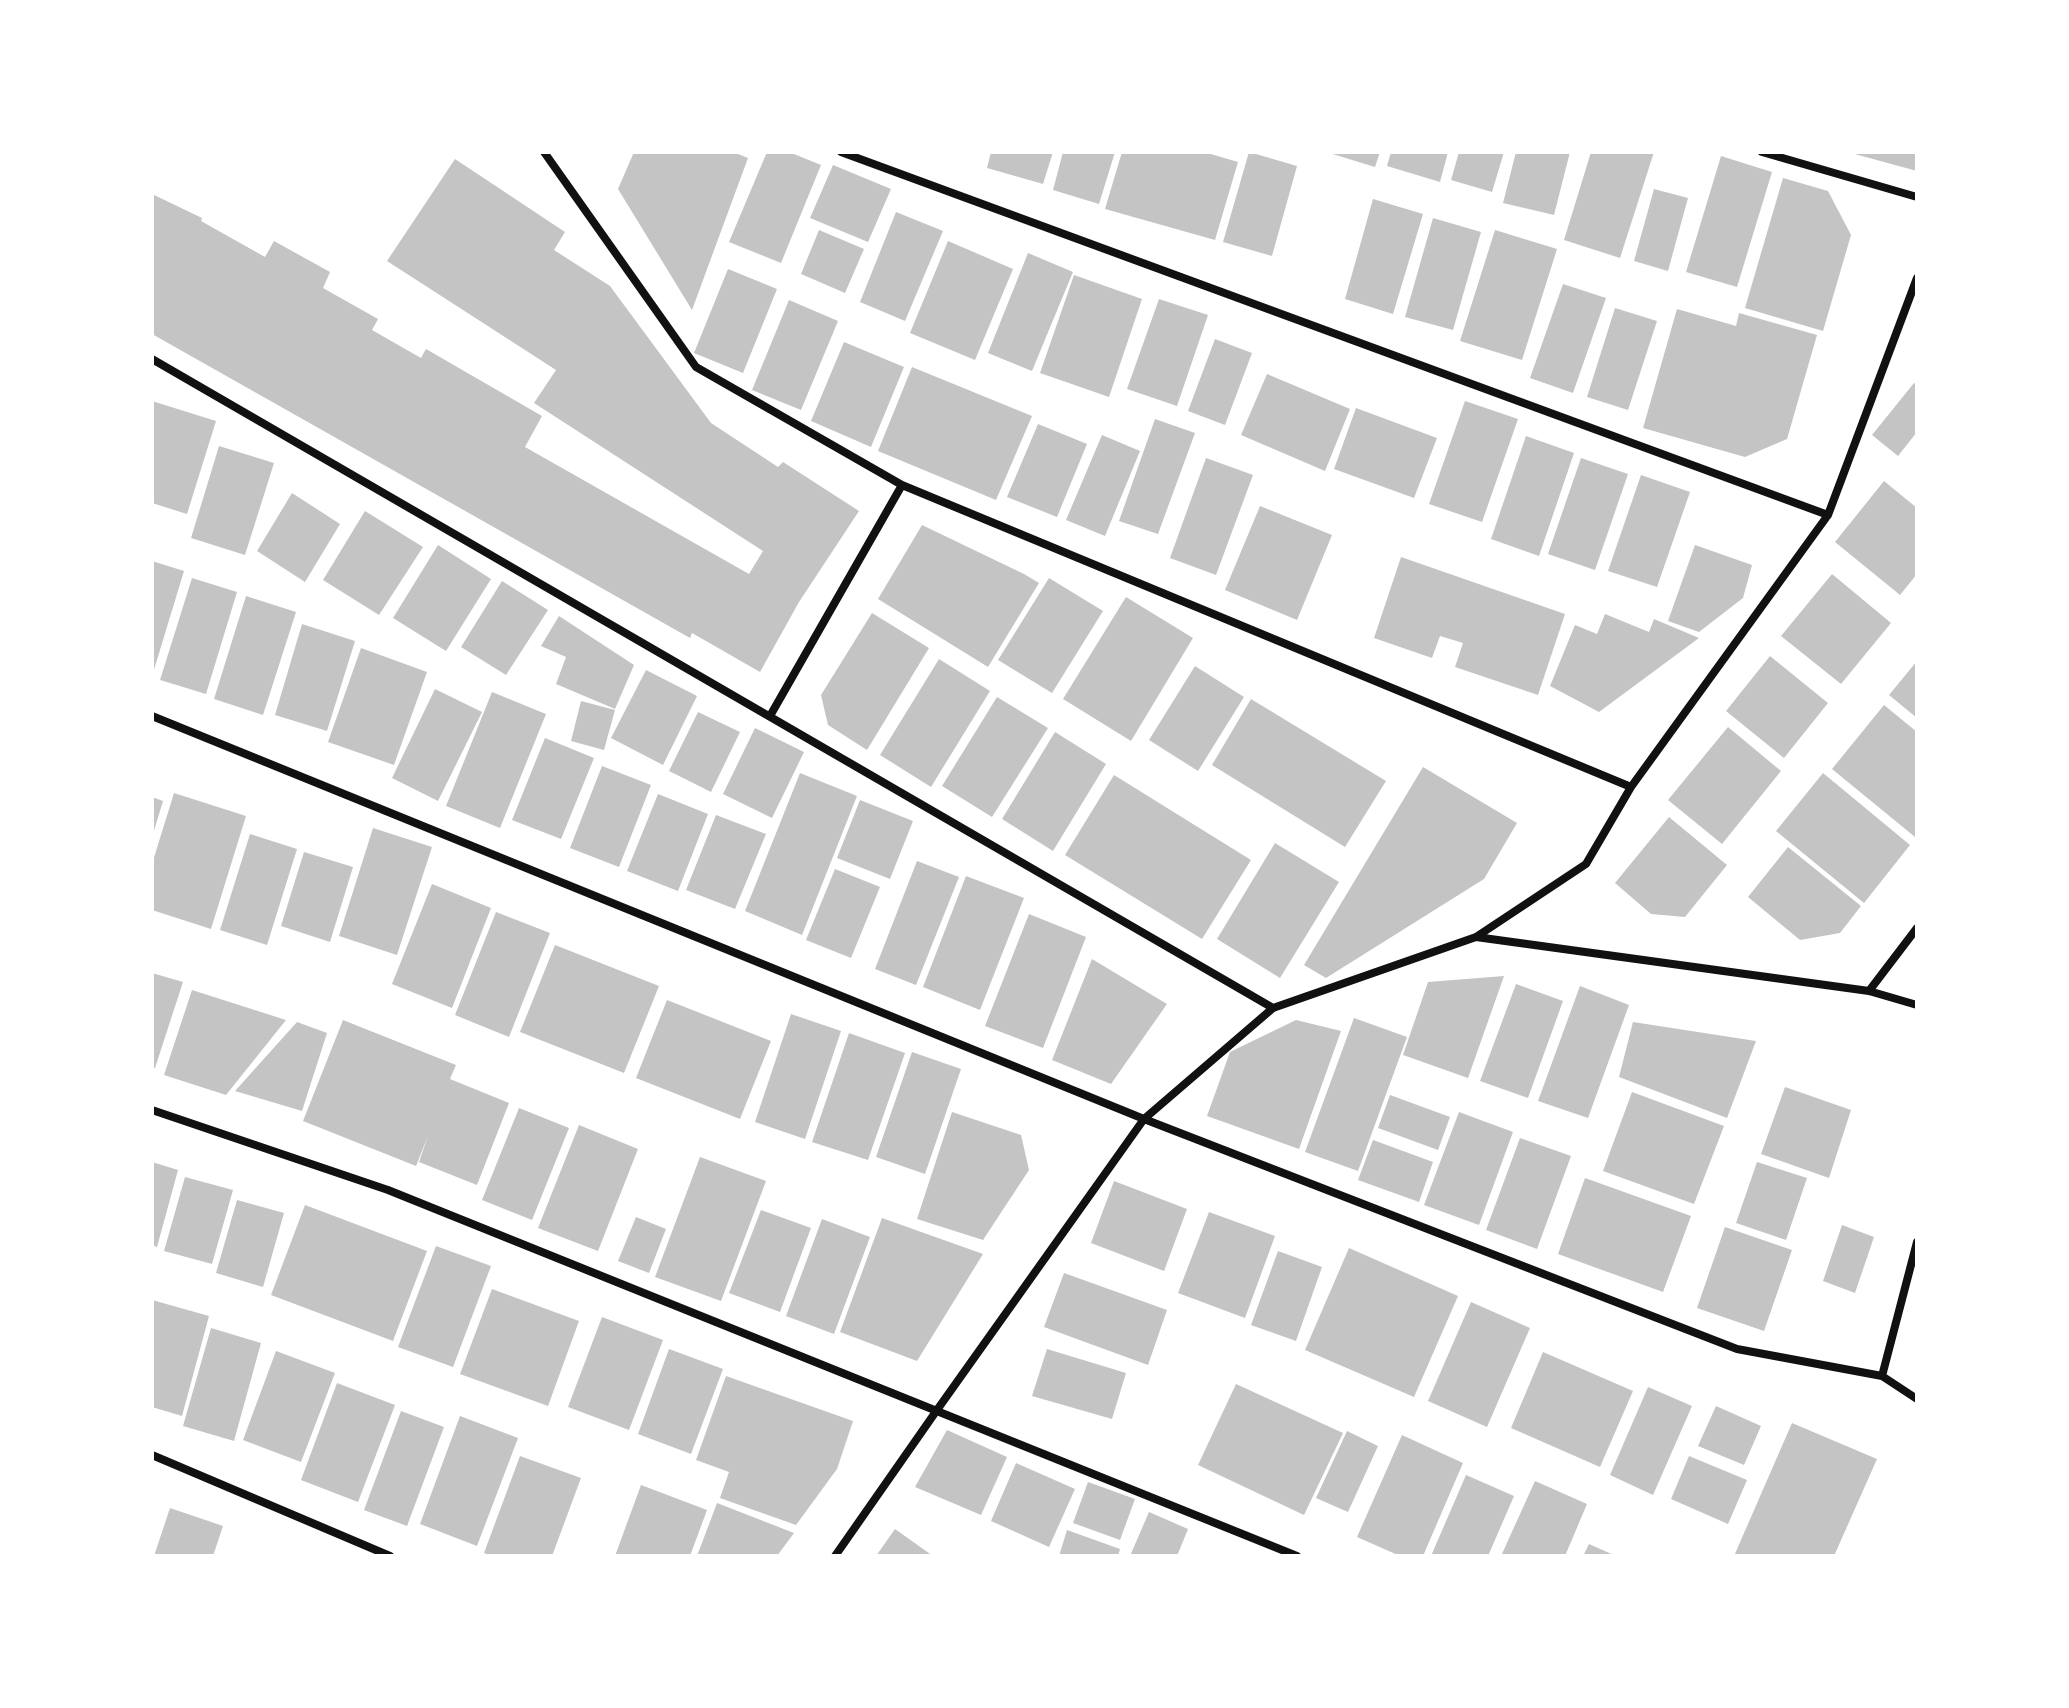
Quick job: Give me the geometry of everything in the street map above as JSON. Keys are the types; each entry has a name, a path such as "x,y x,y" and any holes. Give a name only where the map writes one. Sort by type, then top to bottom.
{"street":[{"path":"544,152 696,367 902,485 1631,787"},
{"path":"841,152 1828,515"},
{"path":"1762,152 1917,197"},
{"path":"835,1556 1144,1119 1273,1008 1476,937 1586,864 1631,787 1828,515 1917,278"},
{"path":"152,359 1273,1008"},
{"path":"770,716 902,485"},
{"path":"152,716 1144,1119 1737,1349 1882,1376 1917,1399"},
{"path":"1869,991 1917,928"},
{"path":"1476,937 1869,991 1917,1005"},
{"path":"152,1110 388,1190 1297,1556"},
{"path":"1882,1376 1917,1242"},
{"path":"152,1455 390,1556"}],"building":[{"path":"634,152 733,152 748,158 692,310 618,189"},
{"path":"767,152 789,152 821,165 781,263 729,242"},
{"path":"991,152 1053,152 1043,184 987,168"},
{"path":"1063,152 1115,152 1099,204 1053,190"},
{"path":"1122,152 1204,152 1238,162 1215,240 1105,209"},
{"path":"1249,152 1297,166 1272,256 1223,242"},
{"path":"1326,152 1380,152 1375,167"},
{"path":"1391,152 1448,152 1440,182 1387,166"},
{"path":"1459,152 1504,152 1492,192 1451,180"},
{"path":"1516,152 1570,152 1554,215 1503,203"},
{"path":"1591,152 1654,152 1620,258 1564,240"},
{"path":"1917,152 1917,171 1851,153"},
{"path":"1721,156 1772,172 1737,287 1686,272"},
{"path":"455,159 565,232 554,250 610,286 711,423 778,467 783,462 859,511 799,602 760,672 692,633 690,638 152,334 152,194 202,218 201,221 265,257 274,241 330,272 323,288 378,319 372,330 421,358 426,349 542,416 525,447 749,574 763,551 534,403 556,370 387,261"},
{"path":"833,165 891,189 868,242 810,218"},
{"path":"1783,178 1828,191 1851,235 1823,331 1745,308"},
{"path":"1654,189 1688,198 1668,271 1634,261"},
{"path":"1373,199 1423,214 1393,314 1345,299"},
{"path":"896,212 943,231 905,321 860,302"},
{"path":"1433,218 1481,232 1453,330 1405,317"},
{"path":"819,230 864,249 845,293 801,274"},
{"path":"1495,230 1557,249 1522,360 1460,341"},
{"path":"948,241 1013,269 975,360 910,333"},
{"path":"1028,253 1073,272 1032,371 988,353"},
{"path":"728,269 777,289 743,373 694,353"},
{"path":"1074,275 1142,299 1109,397 1040,373"},
{"path":"1563,284 1606,298 1573,393 1530,378"},
{"path":"1159,299 1208,315 1177,406 1127,389"},
{"path":"789,300 838,321 801,410 752,390"},
{"path":"1615,308 1657,321 1628,410 1587,397"},
{"path":"1677,309 1736,326 1739,313 1817,335 1787,439 1745,457 1643,428"},
{"path":"1215,339 1252,353 1225,425 1188,411"},
{"path":"844,342 904,367 871,447 811,421"},
{"path":"912,367 1032,416 996,500 878,451"},
{"path":"1267,374 1350,409 1325,471 1241,435"},
{"path":"1914,383 1917,385 1917,432 1898,456 1872,435"},
{"path":"152,401 216,421 187,514 152,503"},
{"path":"1465,401 1518,419 1482,522 1429,504"},
{"path":"1356,408 1437,438 1414,498 1334,469"},
{"path":"1155,419 1195,433 1158,534 1119,521"},
{"path":"1038,424 1087,444 1057,517 1007,497"},
{"path":"1102,435 1140,451 1105,536 1066,520"},
{"path":"1526,436 1574,453 1539,556 1491,539"},
{"path":"219,446 274,463 245,555 191,538"},
{"path":"1206,458 1253,475 1216,575 1170,558"},
{"path":"1581,458 1628,474 1595,570 1548,554"},
{"path":"1641,475 1690,492 1657,587 1608,571"},
{"path":"1884,481 1917,508 1917,574 1900,595 1835,542"},
{"path":"292,493 340,524 305,582 257,551"},
{"path":"1260,506 1332,535 1297,620 1225,590"},
{"path":"365,511 423,547 379,615 323,580"},
{"path":"922,525 1039,583 988,667 878,599"},
{"path":"438,545 491,579 446,651 393,618"},
{"path":"1695,545 1752,565 1743,598 1699,632 1668,621"},
{"path":"1401,557 1565,614 1538,695 1455,667 1463,643 1440,636 1432,658 1374,638"},
{"path":"152,561 184,571 153,673 152,673"},
{"path":"1832,574 1891,623 1841,684 1781,636"},
{"path":"192,578 237,592 206,694 160,680"},
{"path":"1049,578 1103,611 1052,693 998,660"},
{"path":"502,581 548,610 506,675 461,647"},
{"path":"246,596 296,612 263,715 214,699"},
{"path":"1126,597 1193,638 1131,741 1063,699"},
{"path":"872,613 929,648 867,750 828,725 821,695"},
{"path":"1605,614 1649,632 1654,619 1699,638 1599,712 1550,686 1575,625 1597,634"},
{"path":"559,616 634,665 615,709 556,684 566,657 541,646"},
{"path":"302,624 355,641 327,731 275,715"},
{"path":"361,648 427,672 394,765 328,742"},
{"path":"1770,656 1828,703 1784,758 1726,711"},
{"path":"939,659 990,691 931,787 880,755"},
{"path":"1917,661 1917,718 1889,695"},
{"path":"1195,666 1244,697 1198,771 1149,740"},
{"path":"646,670 697,696 663,765 611,738"},
{"path":"435,689 482,712 438,801 392,778"},
{"path":"492,692 546,714 500,828 446,806"},
{"path":"997,697 1048,728 992,817 942,786"},
{"path":"1251,699 1386,781 1345,847 1212,765"},
{"path":"581,701 615,710 604,750 571,741"},
{"path":"1884,705 1917,732 1915,837 1832,769"},
{"path":"698,712 740,732 711,792 669,771"},
{"path":"1728,727 1781,771 1722,844 1668,800"},
{"path":"755,728 804,752 772,818 723,794"},
{"path":"1055,732 1106,764 1053,851 1002,819"},
{"path":"545,738 594,758 561,839 512,820"},
{"path":"602,766 651,785 619,867 570,848"},
{"path":"1423,767 1517,823 1484,879 1326,978 1304,965"},
{"path":"800,773 857,796 802,935 745,911"},
{"path":"1823,773 1910,845 1864,903 1776,831"},
{"path":"1114,775 1251,860 1202,939 1065,855"},
{"path":"174,793 246,816 211,929 152,910 152,864"},
{"path":"658,794 708,814 678,891 627,871"},
{"path":"152,797 163,801 153,834 152,834"},
{"path":"860,800 913,821 890,879 837,858"},
{"path":"716,815 766,834 735,909 686,890"},
{"path":"1669,817 1727,865 1685,917 1651,914 1615,883"},
{"path":"373,828 432,847 397,955 339,936"},
{"path":"250,834 297,849 267,945 220,930"},
{"path":"1275,843 1339,882 1280,978 1217,939"},
{"path":"1788,847 1861,906 1840,933 1800,940 1748,897"},
{"path":"304,852 353,867 330,942 281,926"},
{"path":"917,861 959,877 916,985 875,969"},
{"path":"835,869 880,887 851,958 806,940"},
{"path":"966,876 1024,898 980,1010 923,987"},
{"path":"432,884 491,908 452,1008 392,984"},
{"path":"496,912 550,933 509,1037 455,1015"},
{"path":"1029,914 1086,937 1043,1048 985,1026"},
{"path":"555,945 659,986 624,1073 520,1032"},
{"path":"1092,959 1167,1004 1111,1084 1052,1060"},
{"path":"152,973 183,982 155,1068 152,1068"},
{"path":"1504,976 1468,1078 1403,1055 1428,982"},
{"path":"1516,984 1563,1001 1528,1098 1480,1081"},
{"path":"1580,986 1629,1005 1588,1118 1538,1101"},
{"path":"192,990 286,1020 226,1095 164,1075"},
{"path":"667,1000 771,1041 740,1119 636,1078"},
{"path":"791,1014 841,1031 805,1139 755,1122"},
{"path":"1354,1018 1407,1037 1358,1171 1305,1152"},
{"path":"343,1020 456,1065 450,1079 509,1103 477,1185 419,1162 428,1136 416,1166 303,1121"},
{"path":"1296,1020 1341,1031 1299,1149 1207,1116 1230,1052"},
{"path":"297,1022 327,1033 302,1111 235,1091"},
{"path":"1633,1022 1756,1041 1727,1118 1619,1077"},
{"path":"849,1033 905,1053 868,1160 812,1142"},
{"path":"912,1052 961,1069 925,1174 876,1157"},
{"path":"1785,1087 1851,1110 1829,1178 1761,1154"},
{"path":"1632,1092 1724,1126 1694,1204 1603,1171"},
{"path":"1390,1095 1450,1117 1438,1150 1378,1128"},
{"path":"519,1108 569,1128 532,1220 482,1200"},
{"path":"952,1112 1021,1135 1029,1170 983,1240 917,1219"},
{"path":"1459,1112 1513,1132 1479,1225 1424,1205"},
{"path":"579,1125 638,1149 598,1251 538,1228"},
{"path":"1520,1138 1571,1156 1537,1249 1486,1230"},
{"path":"1373,1140 1433,1162 1419,1202 1358,1180"},
{"path":"700,1157 766,1181 721,1301 655,1277"},
{"path":"152,1162 178,1170 157,1247 152,1245"},
{"path":"1757,1162 1807,1178 1786,1240 1736,1223"},
{"path":"185,1177 233,1190 212,1264 164,1251"},
{"path":"1585,1178 1691,1216 1663,1292 1558,1254"},
{"path":"1114,1181 1187,1209 1164,1271 1091,1243"},
{"path":"237,1200 284,1213 263,1287 216,1273"},
{"path":"305,1205 427,1251 393,1341 271,1295"},
{"path":"761,1210 811,1228 780,1312 729,1293"},
{"path":"1209,1212 1275,1236 1245,1318 1178,1293"},
{"path":"636,1217 666,1229 649,1273 618,1261"},
{"path":"882,1218 983,1254 917,1361 840,1332"},
{"path":"822,1219 870,1237 834,1334 786,1316"},
{"path":"1842,1225 1874,1237 1855,1293 1823,1281"},
{"path":"1725,1227 1792,1250 1764,1331 1697,1308"},
{"path":"436,1246 491,1266 453,1367 398,1347"},
{"path":"1349,1248 1458,1296 1414,1397 1305,1350"},
{"path":"1278,1251 1322,1267 1296,1341 1251,1325"},
{"path":"1064,1273 1167,1310 1148,1365 1044,1327"},
{"path":"492,1289 579,1321 548,1406 460,1374"},
{"path":"152,1300 209,1316 182,1416 152,1407"},
{"path":"1471,1302 1530,1328 1487,1427 1428,1401"},
{"path":"602,1317 663,1340 629,1430 568,1407"},
{"path":"211,1328 261,1343 234,1441 183,1426"},
{"path":"669,1349 723,1369 691,1454 638,1434"},
{"path":"1047,1349 1126,1373 1112,1419 1032,1396"},
{"path":"276,1351 335,1373 301,1462 243,1440"},
{"path":"1543,1352 1633,1391 1600,1467 1511,1428"},
{"path":"726,1376 853,1421 837,1469 796,1525 720,1498 729,1472 696,1460"},
{"path":"337,1383 395,1405 358,1502 301,1480"},
{"path":"1236,1384 1343,1433 1304,1515 1198,1465"},
{"path":"1648,1387 1692,1406 1653,1495 1610,1475"},
{"path":"1716,1406 1761,1426 1744,1465 1698,1446"},
{"path":"401,1411 444,1427 407,1526 364,1510"},
{"path":"460,1416 518,1438 477,1546 420,1524"},
{"path":"1792,1423 1877,1459 1834,1556 1734,1556"},
{"path":"947,1430 1007,1457 981,1515 915,1487"},
{"path":"1347,1431 1378,1446 1348,1512 1316,1498"},
{"path":"1402,1435 1463,1463 1423,1556 1400,1556 1357,1537"},
{"path":"520,1456 581,1478 552,1556 491,1556 484,1553"},
{"path":"1689,1456 1747,1480 1728,1524 1671,1499"},
{"path":"1016,1463 1075,1489 1049,1547 991,1521"},
{"path":"1466,1475 1514,1496 1488,1556 1431,1556"},
{"path":"1535,1481 1587,1504 1565,1556 1501,1556"},
{"path":"1088,1482 1135,1499 1120,1540 1073,1523"},
{"path":"641,1485 707,1510 690,1556 615,1556"},
{"path":"717,1503 794,1533 777,1556 697,1556"},
{"path":"170,1508 223,1526 213,1556 154,1556"},
{"path":"1149,1512 1188,1529 1177,1556 1130,1556"},
{"path":"895,1529 933,1556 876,1556"},
{"path":"1067,1530 1120,1549 1118,1556 1059,1556"},
{"path":"1589,1544 1616,1556 1583,1556"}]}
